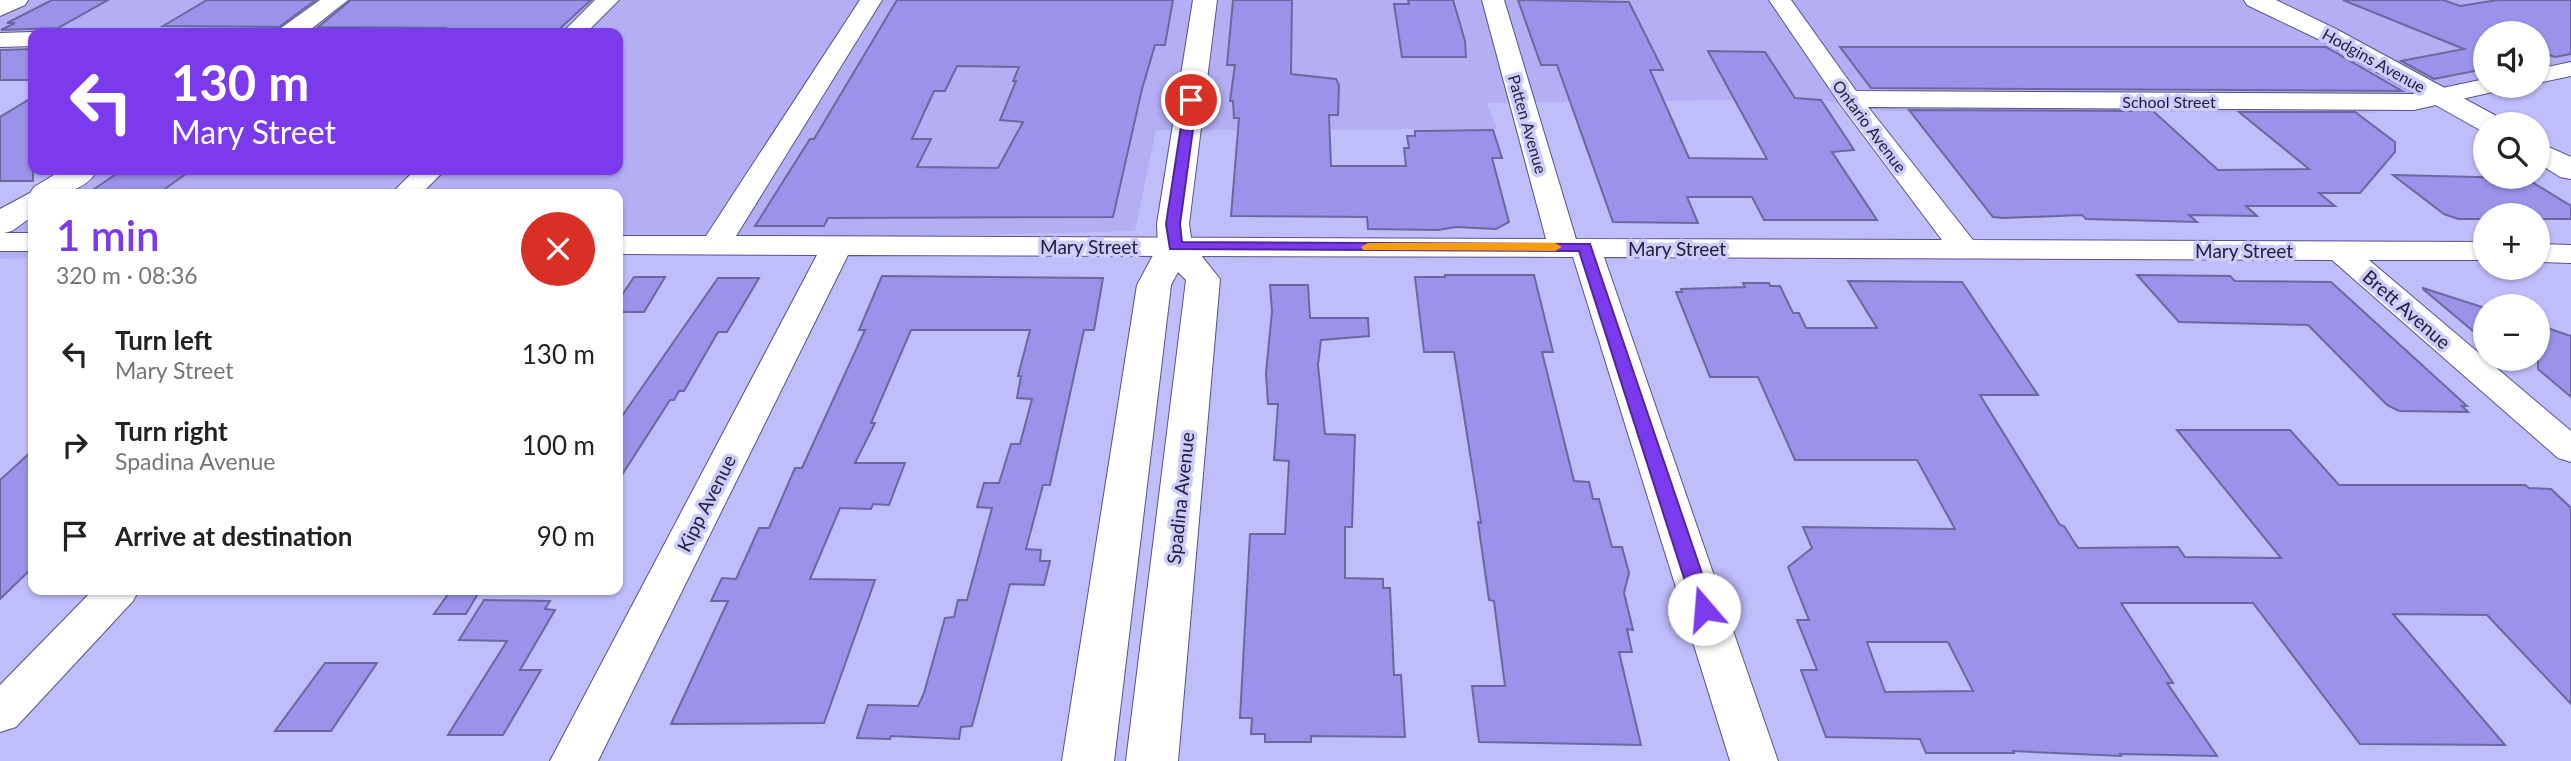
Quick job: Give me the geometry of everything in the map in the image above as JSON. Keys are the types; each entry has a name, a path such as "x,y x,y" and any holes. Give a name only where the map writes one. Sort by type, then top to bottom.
{"street":[{"path":"0,9 17,0"},
{"path":"297,28 336,0"},
{"path":"578,28 608,0"},
{"path":"715,245 871,0"},
{"path":"1088,761 1154,285 1175,246 1173,224 1205,0"},
{"name":"Patten Avenue","path":"1493,0 1574,247 1754,761"},
{"name":"Ontario Avenue","path":"1780,0 1849,99 1964,250"},
{"name":"Hodgins Avenue","path":"2257,0 2327,34 2473,114"},
{"path":"0,40 28,39"},
{"path":"2550,73 2571,69"},
{"name":"School Street","path":"1849,99 2414,102 2473,90"},
{"path":"2550,158 2571,170"},
{"path":"53,189 75,175"},
{"path":"410,189 426,175"},
{"path":"0,224 28,205"},
{"path":"0,242 28,242"},
{"name":"Mary Street","path":"623,245 2473,251"},
{"name":"Kipp Avenue","path":"575,761 837,246"},
{"name":"Spadina Avenue","path":"1152,761 1203,279 1175,246"},
{"name":"Brett Avenue","path":"2339,250 2571,450"},
{"path":"2550,253 2571,254"},
{"path":"0,713 113,595"}],"shaded area":[{"path":"7,0 2571,0 2571,64 2550,69 2550,21 2473,21 2473,88 2371,113 1883,111 1816,99 1487,103 1497,129 1156,130 1135,231 623,244 623,189 36,189 57,175 623,175 623,28 28,28 28,42 0,41 0,3"},
{"path":"28,194 28,258 0,259 0,212"}],"building":[{"path":"52,0 108,0 58,28 1,30 15,23 7,23"},
{"path":"207,0 316,0 279,27 163,26"},
{"path":"351,0 591,0 560,28 318,27"},
{"path":"897,0 1173,0 1165,45 1155,45 1142,89 1113,217 828,218 824,226 755,226 810,139 814,139","holes":["957,66 1019,67 1000,120 1023,122 998,168 917,167 931,139 912,139 934,91 945,91"]},
{"path":"1233,0 1292,0 1291,74 1336,79 1339,85 1338,115 1329,115 1331,166 1406,166 1404,148 1409,148 1407,136 1415,136 1415,131 1493,130 1502,158 1492,158 1509,222 1496,229 1368,229 1367,217 1231,216 1239,118 1234,118 1233,101 1230,101 1235,65 1227,65"},
{"path":"1408,0 1453,0 1465,41 1466,57 1402,57 1394,4 1409,4"},
{"path":"1518,0 1629,2 1663,70 1650,70 1689,158 1767,159 1708,51 1765,52 1795,98 1821,100 1854,150 1832,152 1877,220 1764,220 1752,197 1687,197 1698,223 1613,222 1557,65 1541,65"},
{"path":"2343,0 2443,0 2460,6 2498,0 2571,0 2571,54 2550,55 2550,21 2473,21 2473,71 2434,79 2401,61 2464,49"},
{"path":"1840,47 2326,47 2402,91 1871,88"},
{"path":"28,49 28,80 0,80 0,50"},
{"path":"28,100 28,175 33,175 33,181 0,181 0,117"},
{"path":"1909,110 2153,111 2218,170 2309,169 2239,112 2355,112 2395,142 2395,152 2360,193 2319,193 2335,206 2246,206 2257,216 2189,215 2197,222 2086,219 2082,215 2003,218 1993,217"},
{"path":"115,175 184,175 165,189 94,189"},
{"path":"2393,175 2473,177 2473,189 2543,189 2571,206 2571,219 2550,219 2550,203 2473,203 2473,219 2458,219 2444,214"},
{"path":"1534,275 1553,352 1542,352 1574,481 1589,482 1593,499 1599,499 1612,547 1622,547 1629,573 1624,593 1633,630 1627,629 1632,652 1619,652 1641,745 1479,742 1472,686 1505,686 1494,601 1489,600 1478,522 1481,523 1454,352 1424,352 1415,277"},
{"path":"2137,275 2230,276 2235,281 2331,282 2467,406 2462,406 2468,412 2399,411 2387,405 2308,325 2179,322"},
{"path":"882,276 1103,278 1094,330 1084,330 1050,485 1043,485 1026,549 1041,550 1040,561 1050,561 1044,585 1010,584 972,726 961,727 959,739 891,736 890,739 857,738 868,705 918,706 945,618 954,617 958,600 967,600 992,508 977,507 984,483 999,483 1011,444 1020,444 1032,399 1017,398 1021,376 1018,376 1030,330 911,330 871,423 875,423 855,463 905,463 889,505 873,504 871,509 840,508 810,579 875,580 824,723 671,724 728,601 711,601 722,578 736,579 759,528 769,528 795,468 802,468 865,330 859,330"},
{"path":"634,277 665,277 644,312 623,312 623,294"},
{"path":"718,278 759,278 727,332 718,332 684,391 679,391 674,400 670,400 623,473 623,415"},
{"path":"1848,281 1962,282 2038,395 1980,395 2060,525 2064,526 2078,548 2178,547 2185,557 2281,558 2177,430 2290,430 2339,485 2525,485 2529,488 2551,489 2571,508 2571,704 2487,615 2393,614 2505,745 2360,744 2253,603 2121,603 2173,683 2167,683 2217,756 2120,754 2121,756 2013,751 2014,753 1926,753 1920,739 1826,737 1801,670 1817,670 1797,620 1809,620 1788,567 1812,548 1803,527 1955,529 1917,460 1795,460 1758,377 1710,377 1676,292 1682,292 1681,289 1745,287 1743,283 1769,283 1770,286 1780,286 1793,313 1799,313 1806,328 1877,328","holes":["1867,642 1948,642 1973,691 1885,692"]},
{"path":"1270,285 1308,285 1310,318 1368,318 1369,336 1321,340 1318,365 1325,434 1355,435 1352,527 1345,527 1345,578 1383,579 1383,588 1390,588 1394,675 1401,675 1405,737 1311,736 1311,742 1265,742 1265,734 1251,734 1252,718 1240,718 1250,534 1285,534 1289,461 1274,460 1278,404 1268,404 1266,373 1272,311"},
{"path":"2423,289 2473,304 2473,331"},
{"path":"2550,329 2571,336 2571,397 2540,371 2550,371"},
{"path":"28,455 28,572 0,599 0,480"},
{"path":"447,595 477,595 466,614 434,614"},
{"path":"484,600 550,601 545,609 555,610 520,670 541,670 503,735 448,735 507,641 459,640"},
{"path":"325,663 377,663 331,731 275,731"}],"slow traffic":[{"path":"1368,247 1555,247"}],"route":[{"path":"1191,100 1173,224 1175,246 1585,247 1704,609"}]}
